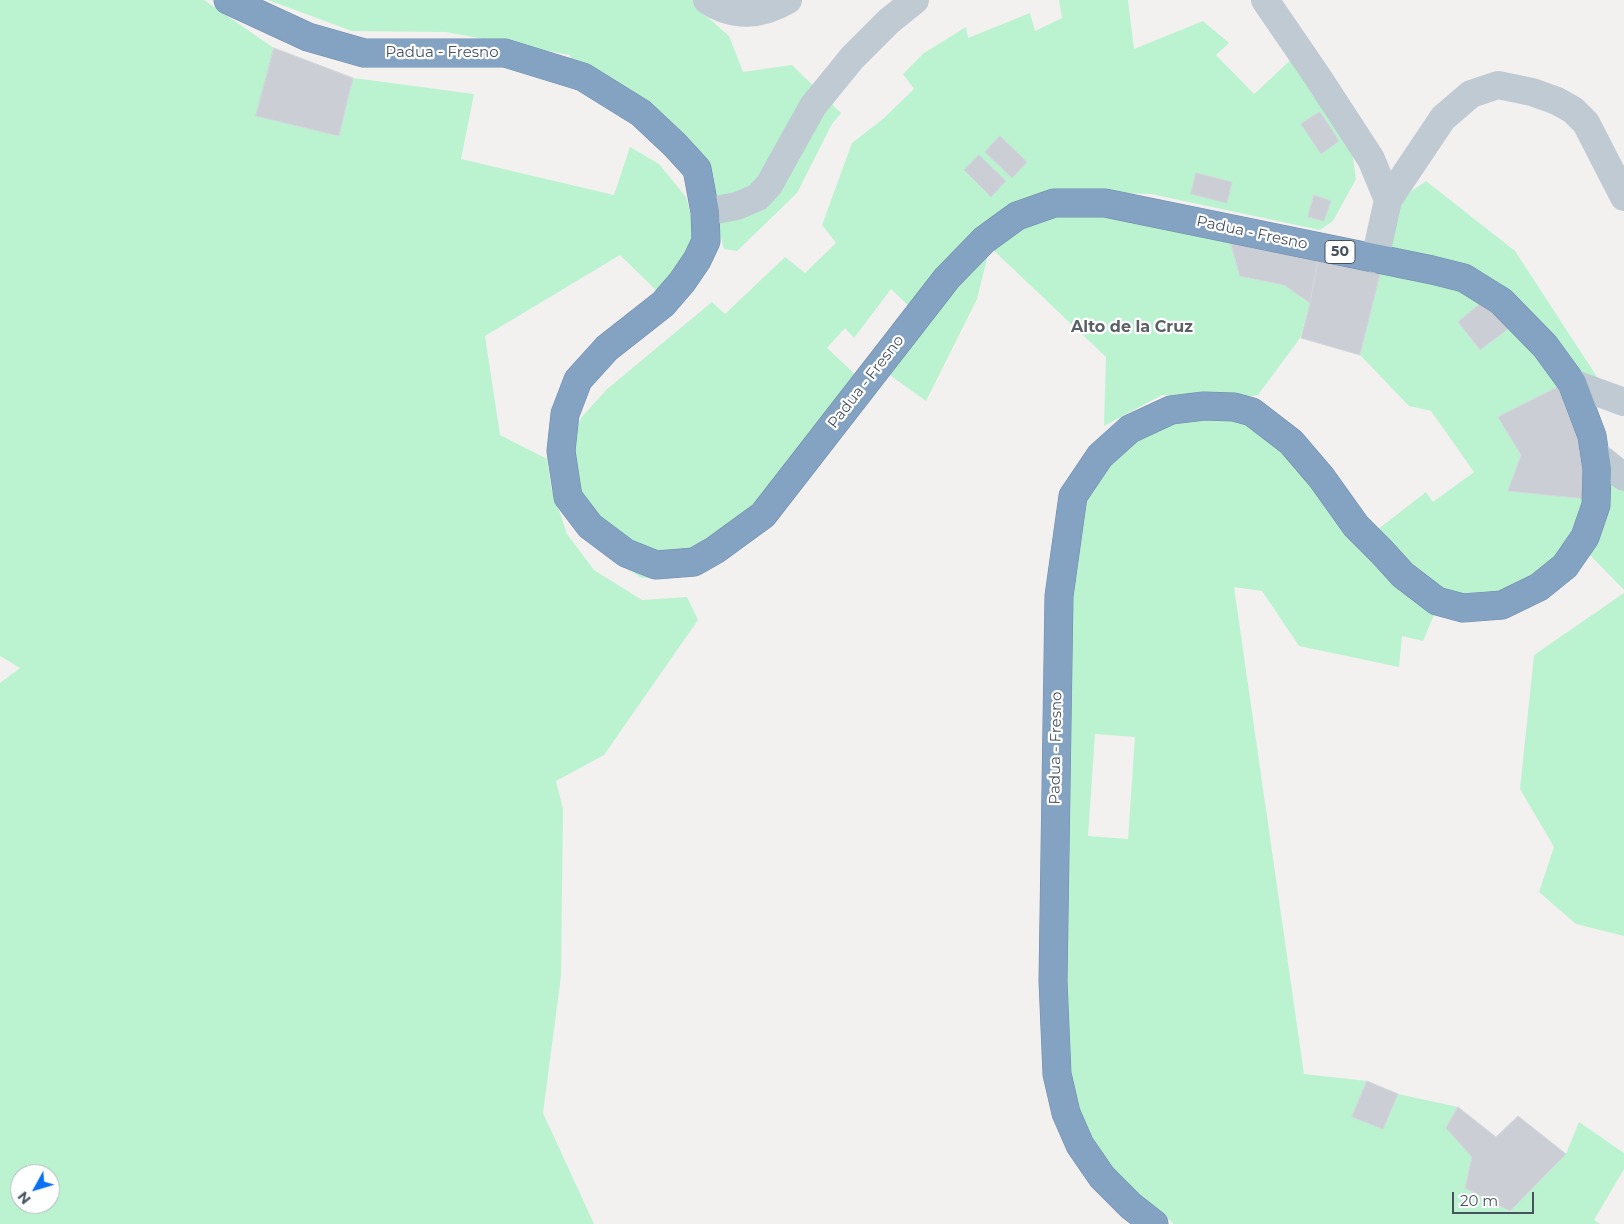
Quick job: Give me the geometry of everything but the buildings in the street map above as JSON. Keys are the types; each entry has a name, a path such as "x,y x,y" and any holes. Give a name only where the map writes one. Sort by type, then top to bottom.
{"highway":[{"name":"Padua - Fresno","path":"228,0 308,37 364,53 505,53 583,77 640,113 675,145 697,169 705,212 706,241 697,260 682,282 663,304 607,348 578,380 565,414 561,451 568,497 590,526 626,553 656,565 694,562 715,550 762,515 947,278 984,240 1017,216 1054,203 1105,203 1464,278 1501,301 1545,346 1572,383 1592,436 1597,469 1596,505 1585,537 1565,566 1539,587 1502,605 1463,608 1437,601 1403,575 1356,526 1321,477 1291,442 1252,412 1234,407 1204,406 1171,410 1130,430 1100,456 1074,496 1058,596 1053,981 1057,1074 1066,1113 1080,1145 1102,1177 1130,1206 1154,1224"}],"street":[{"path":"707,0 717,7 735,13 774,9 788,0"},
{"path":"705,212 737,206 758,197 769,186 814,106 846,65 888,22 915,0"},
{"path":"1265,0 1371,159 1388,200"},
{"path":"1376,259 1388,200 1443,118 1471,94 1498,85 1532,92 1573,110 1586,123 1624,197"},
{"path":"1572,383 1624,402"},
{"path":"1595,454 1624,477"}],"green space":[{"path":"0,0 204,0 274,48 257,116 339,136 353,78 474,94 461,159 614,195 630,147 659,164 686,197 698,242 668,302 620,255 485,336 500,435 547,459 551,487 567,534 594,570 642,600 687,597 698,620 604,755 556,781 563,809 561,976 543,1113 594,1224 0,1224 0,683 20,668 0,656"},
{"path":"268,0 693,0 702,12 729,36 743,72 792,65 841,113 832,124 797,193 737,251 724,249 711,195 571,61 570,55 446,32 352,31"},
{"path":"1059,0 1128,0 1134,49 1203,21 1229,43 1216,55 1254,94 1295,56 1347,142 1353,158 1356,179 1333,221 1320,230 1151,194 1056,191 911,308 891,289 854,338 845,328 827,348 858,377 762,504 673,576 642,578 607,557 585,530 568,452 581,418 606,390 712,302 725,314 785,257 805,273 836,243 822,225 852,143 884,118 914,89 903,74 924,53 966,27 968,38 1030,13 1035,31 1062,18"},
{"path":"1426,181 1515,251 1601,383 1577,370 1512,296 1464,263 1386,252 1393,204"},
{"path":"1057,208 1229,237 1240,276 1284,285 1310,303 1300,338 1258,395 1243,398 1162,395 1104,426 1106,357 990,247"},
{"path":"990,247 977,299 926,401 887,373"},
{"path":"1382,266 1487,298 1458,322 1480,350 1516,323 1564,384 1498,417 1521,455 1509,491 1587,499 1577,531 1561,556 1537,575 1500,594 1467,598 1440,590 1377,530 1426,492 1433,502 1474,472 1431,411 1409,406 1360,355"},
{"path":"1252,416 1436,610 1423,641 1402,636 1399,667 1299,646 1262,591 1234,587 1304,1074 1367,1081 1353,1117 1383,1129 1398,1094 1458,1107 1446,1127 1472,1157 1465,1188 1510,1211 1566,1154 1579,1122 1624,1153 1624,1169 1594,1220 1600,1224 1174,1224 1110,1171 1090,1141 1076,1105 1067,1069 1063,994 1067,616 1081,497 1106,456 1153,423","holes":["1095,734 1135,737 1128,839 1088,836"]},
{"path":"1604,468 1624,485 1624,590 1590,555 1596,540"},
{"path":"1624,593 1624,936 1576,924 1539,892 1554,847 1520,789 1534,655"}],"district":[{"name":"Alto de la Cruz","path":"1132,327"}]}
